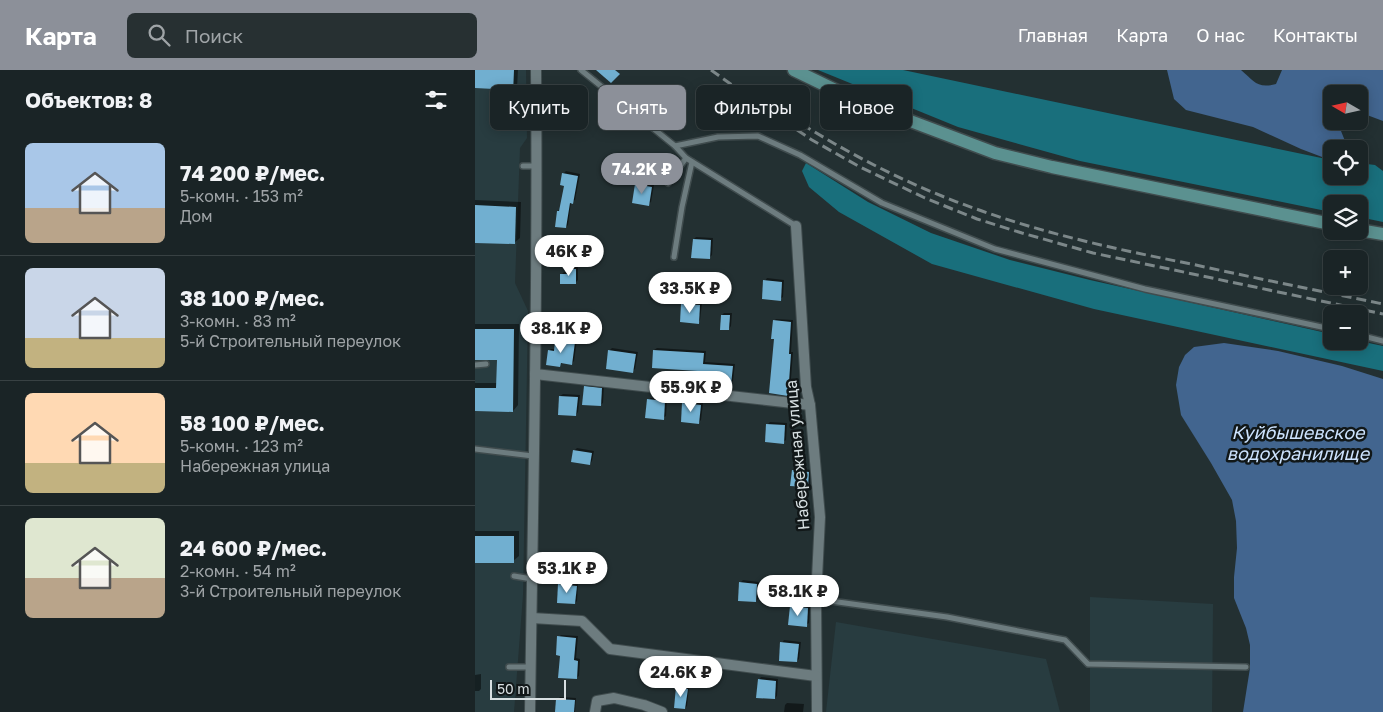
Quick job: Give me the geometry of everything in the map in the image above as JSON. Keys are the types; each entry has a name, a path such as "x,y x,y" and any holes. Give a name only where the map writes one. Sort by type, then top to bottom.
{"main road":[{"path":"794,70 859,102 995,153 1052,167 1323,222"},
{"path":"1368,232 1383,234"}],"street":[{"path":"531,712 537,166 535,70"},
{"name":"Набережная улица","path":"796,226 806,387 810,405 820,517 816,599 817,712"},
{"path":"535,374 810,405"},
{"path":"532,618 582,621 610,649 817,676"},
{"path":"595,712 597,701 615,698 644,705 662,712"}],"lane":[{"path":"581,70 675,146 689,160 796,226"},
{"path":"675,146 718,136 758,136 800,155 882,203 995,249 1145,289 1323,327"},
{"path":"668,183 689,160"},
{"path":"674,257 689,160"},
{"path":"523,166 537,166"},
{"path":"1368,337 1383,341"},
{"path":"475,365 486,364"},
{"path":"475,449 534,456"},
{"path":"514,576 532,578"},
{"path":"816,599 947,617 1065,640 1088,664 1246,667"},
{"path":"509,667 531,668"}],"shaded area":[{"path":"475,70 526,70 526,85 490,85 490,130 527,130 527,138 520,148 515,283 528,311 523,595 514,712 475,712"},
{"path":"818,70 903,70 1323,158 1323,185 1368,185 1368,164 1375,165 1383,171 1383,222 1368,219 1368,195 1323,195 1323,210 1080,161 958,127 912,108 912,85 855,85"},
{"path":"806,163 868,202 931,233 1010,260 1090,280 1323,332 1323,350 1368,350 1368,343 1383,346 1383,371 1094,309 932,264 839,212 809,187 802,171"},
{"path":"1090,597 1213,604 1212,712 1090,712"},
{"path":"836,622 1046,659 1060,712 826,712"}],"water":[{"path":"1167,70 1241,70 1256,83 1270,85 1276,84 1282,70 1383,70 1383,121 1368,115 1368,85 1323,85 1323,130 1340,130 1345,140 1323,140 1323,157 1253,127 1186,110 1174,99"},
{"name":"Куйбышевское водохранилище","path":"1224,343 1278,351 1342,366 1383,379 1383,712 1243,712 1250,668 1250,645 1246,628 1234,598 1237,548 1236,521 1232,500 1181,415 1176,385 1179,367 1185,355 1194,347"}],"building":[{"path":"475,70 514,70 513,85 490,85 490,89 475,88"},
{"path":"596,70 615,70 620,74 611,83"},
{"path":"562,173 578,176 573,204 570,203 566,228 555,227 564,186 560,185"},
{"path":"635,184 652,187 649,206 632,203"},
{"path":"475,205 516,207 515,244 475,243"},
{"path":"693,239 711,240 710,259 691,258"},
{"path":"567,269 576,269 576,284 560,284 560,274 567,274"},
{"path":"763,280 782,282 781,301 762,299"},
{"path":"681,304 700,305 699,324 680,322"},
{"path":"561,314 577,314 577,327 561,327"},
{"path":"721,315 730,315 729,330 720,330"},
{"path":"773,320 791,322 788,396 769,393 774,339 771,339"},
{"path":"475,329 514,329 513,412 475,411 475,388 496,388 497,360 475,360"},
{"path":"555,341 575,342 572,365 561,363 560,367 546,365 548,350 554,351"},
{"path":"608,350 636,354 633,373 606,369"},
{"path":"653,350 704,353 703,364 733,366 731,385 713,383 713,372 652,368"},
{"path":"584,386 602,388 601,406 582,405"},
{"path":"559,396 578,397 576,416 558,415"},
{"path":"647,399 665,401 664,420 645,418"},
{"path":"682,403 701,405 699,424 681,422"},
{"path":"766,424 785,425 784,444 765,442"},
{"path":"573,450 592,453 590,465 571,462"},
{"path":"792,470 809,472 808,487 790,486"},
{"path":"475,536 514,536 514,563 475,563"},
{"path":"739,582 757,584 756,602 738,601"},
{"path":"558,584 577,586 575,604 557,603"},
{"path":"790,606 808,608 807,627 788,625"},
{"path":"557,636 576,638 574,660 578,661 577,679 558,678 560,656 556,655"},
{"path":"780,642 799,644 797,662 779,661"},
{"path":"758,679 776,681 775,699 756,698"},
{"path":"676,687 688,689 685,709 674,708"},
{"path":"556,699 575,700 574,712 555,712"}],"railway":[{"path":"711,70 812,140 860,167 925,198 977,219 1093,253 1383,314"},
{"path":"810,129 892,174 951,200 1008,220 1059,235 1112,247 1383,304"}]}
